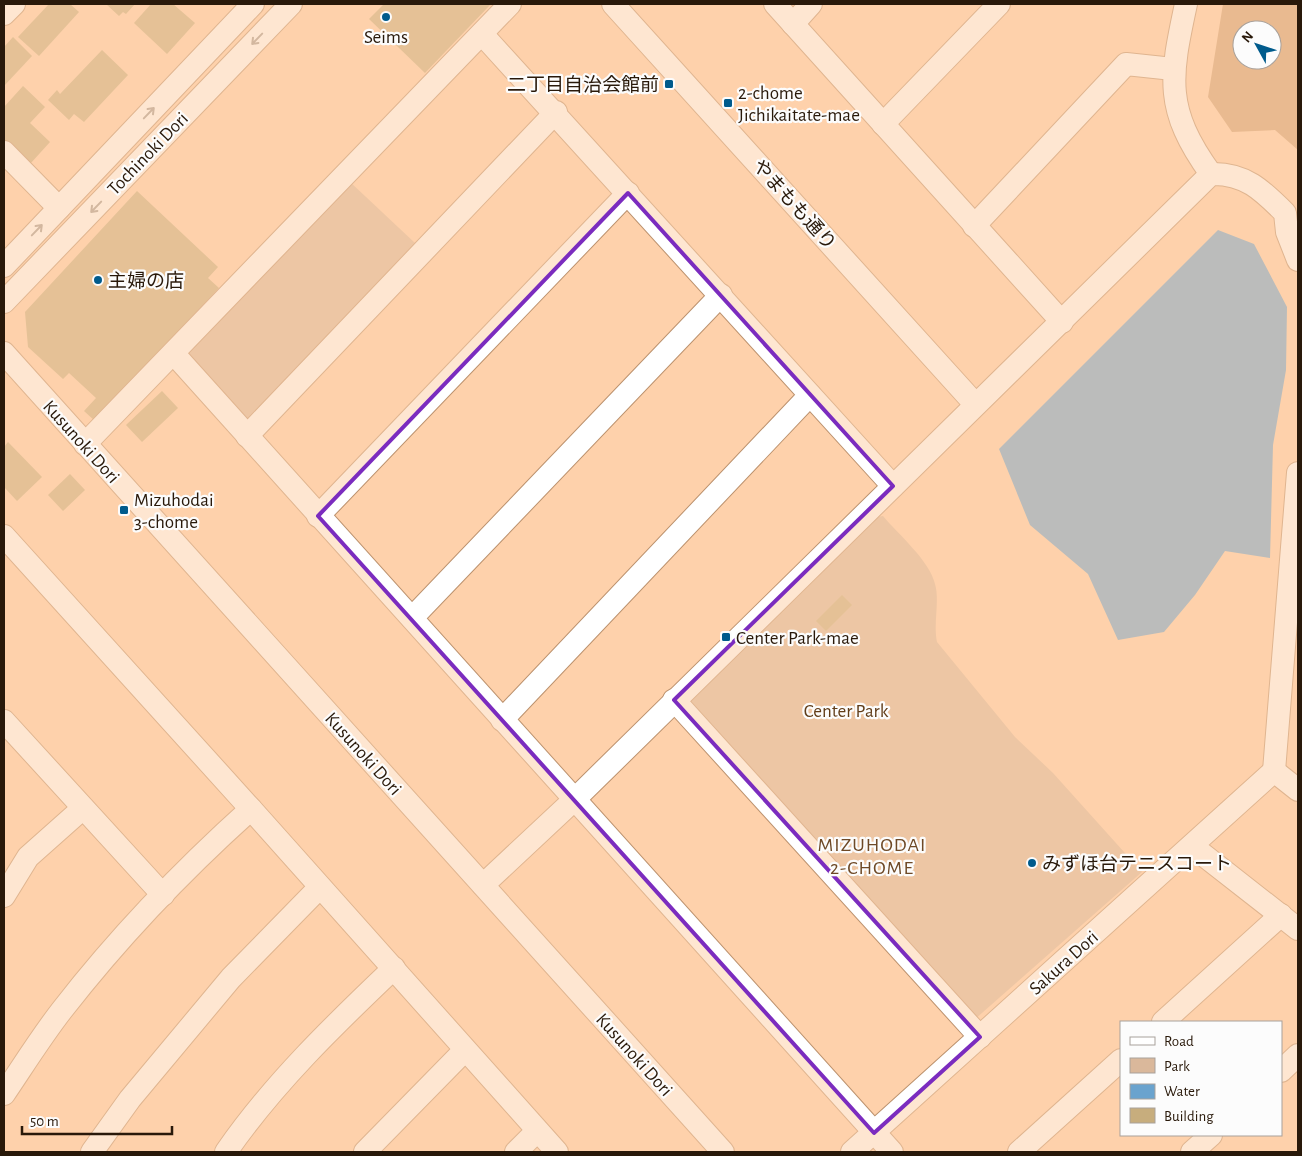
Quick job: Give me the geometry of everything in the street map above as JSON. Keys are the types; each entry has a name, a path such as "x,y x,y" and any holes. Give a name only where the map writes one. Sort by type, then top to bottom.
{"street":[{"path":"4,14 14,4"},
{"name":"Tochinoki Dori","path":"4,266 253,4"},
{"name":"Tochinoki Dori","path":"4,302 290,4"},
{"path":"85,444 510,4"},
{"name":"やまもも通り","path":"613,4 976,404"},
{"path":"775,4 1062,322"},
{"path":"793,24 811,4"},
{"path":"883,124 999,4"},
{"path":"1186,4 1173,70 1175,104 1191,147 1211,174"},
{"path":"482,34 556,112 893,486"},
{"path":"974,226 1126,64 1173,70"},
{"path":"247,436 556,112"},
{"path":"4,152 59,208"},
{"path":"483,885 575,799 1211,174 1226,173 1248,181 1265,193 1285,214 1287,232 1298,260"},
{"path":"318,516 628,193"},
{"path":"412,618 720,295"},
{"name":"Kusunoki Dori","path":"4,353 723,1152"},
{"path":"174,354 892,1152"},
{"path":"502,720 810,395"},
{"path":"1298,473 1274,771 1298,790"},
{"path":"4,536 394,968 557,1152"},
{"path":"674,700 980,1037"},
{"path":"4,721 163,896"},
{"name":"Sakura Dori","path":"852,1152 1274,771"},
{"path":"4,896 28,857 82,809"},
{"path":"4,1094 62,1011 116,946 200,854 251,809"},
{"path":"1192,846 1298,929"},
{"path":"92,1152 130,1099 231,978 320,887"},
{"path":"1163,1021 1281,915"},
{"path":"226,1152 284,1079 327,1032 394,968"},
{"path":"365,1152 465,1050"},
{"path":"1282,1070 1298,1055"},
{"path":"1019,1152 1120,1061"},
{"path":"516,1152 537,1131"},
{"path":"1192,1152 1210,1136"}],"highlighted area":[{"path":"628,193 893,486 674,700 980,1037 874,1133 318,516"}],"green space":[{"path":"349,181 415,243 247,421 185,351"},
{"name":"Center Park","path":"883,516 913,548 932,575 936,591 937,642 1015,737 1053,773 1142,872 974,1020 690,706 691,695 871,518"}],"shaded area":[{"path":"1223,4 1298,4 1298,150 1275,130 1232,132 1208,97"}],"water":[{"path":"1218,230 1254,244 1287,307 1286,370 1273,445 1270,558 1225,551 1195,595 1164,632 1118,640 1088,574 1030,525 999,449"}],"building":[{"path":"49,4 70,4 79,12 39,56 18,37"},
{"path":"106,4 135,4 126,14 123,12 119,16"},
{"path":"151,4 173,4 195,23 167,54 134,23"},
{"path":"384,4 491,4 425,73 369,19"},
{"path":"13,37 32,56 4,86 4,47"},
{"path":"102,50 128,75 84,122 74,114 69,120 48,100 57,90 60,94"},
{"path":"23,86 45,107 30,123 50,142 30,164 4,140 4,107"},
{"path":"137,191 218,267 208,278 219,288 95,421 84,411 96,398 69,373 63,379 28,347 25,312"},
{"path":"162,391 178,408 142,442 126,425"},
{"path":"8,442 42,477 17,501 4,487 4,447"},
{"path":"70,474 85,490 63,511 48,495"},
{"path":"842,595 852,605 826,631 816,621"}],"place":[{"name":"Seims","path":"386,17"},
{"name":"二丁目自治会館前","path":"669,84"},
{"name":"2-chome Jichikaitate-mae","path":"728,103"},
{"name":"主婦の店","path":"98,280"},
{"name":"Mizuhodai 3-chome","path":"124,510"},
{"name":"Center Park-mae","path":"726,637"},
{"name":"みずほ台テニスコート","path":"1032,863"}],"district":[{"name":"MIZUHODAI 2-CHOME","path":"872,856"}]}
